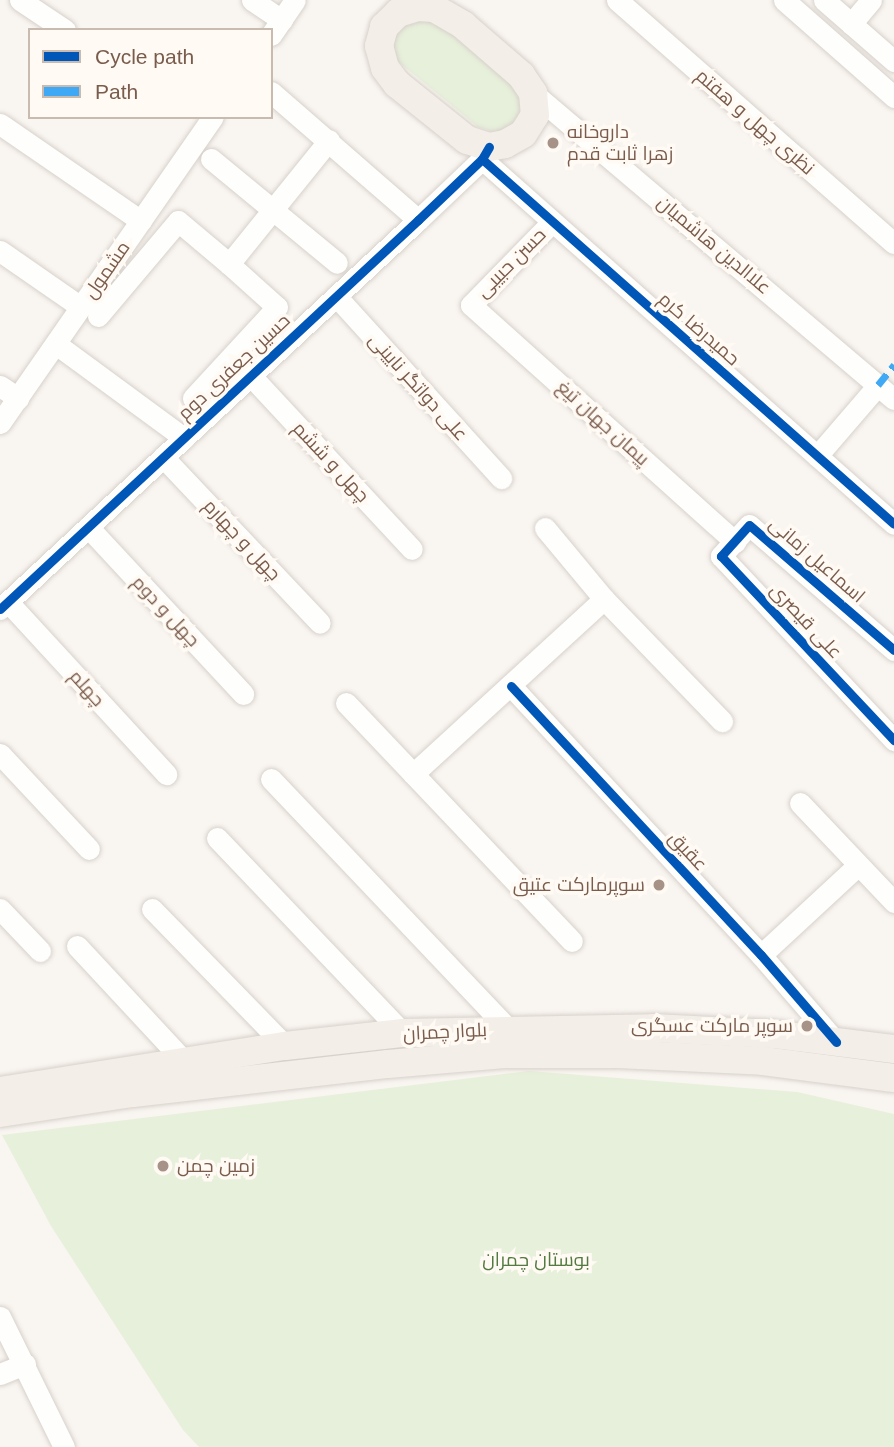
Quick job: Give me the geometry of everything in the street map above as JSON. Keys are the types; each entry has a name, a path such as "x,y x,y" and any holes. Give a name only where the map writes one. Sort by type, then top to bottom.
{"main road":[{"path":"416,3 435,8 463,25 521,75 533,93 535,115 523,134 486,153 448,127 397,84 385,68 379,46 384,27 398,13 416,3"},
{"name":"بلوار چمران","path":"0,1091 184,1060 403,1033 653,1028 773,1034 894,1049"},
{"name":"بلوار چمران","path":"0,1113 145,1092 426,1060 505,1054 617,1054 763,1061 894,1079"}],"street":[{"path":"20,0 62,28"},
{"path":"252,0 276,27 295,0"},
{"name":"نظری چهل و هفتم","path":"617,0 894,243"},
{"path":"783,0 894,97"},
{"path":"824,0 894,61"},
{"path":"851,24 871,0"},
{"name":"علاالدین هاشمیان","path":"533,93 886,392"},
{"path":"273,94 418,220"},
{"name":"مشمول","path":"0,423 9,392 90,311 141,221 205,120"},
{"path":"0,124 141,221"},
{"path":"229,264 329,140"},
{"name":"حسین جعفری دوم","path":"4,606 418,220 486,153"},
{"name":"حمیدرضا کرم","path":"486,153 552,222 894,524"},
{"path":"211,159 337,263"},
{"path":"0,251 90,311 178,221 277,307 193,398"},
{"name":"حسن حبیبی","path":"471,304 552,222"},
{"name":"علی دواتگر نایینی","path":"336,296 501,478"},
{"name":"پیمان جهان تیغ","path":"471,304 735,542"},
{"path":"55,344 184,438"},
{"name":"چهل و ششم","path":"251,376 412,549"},
{"path":"817,456 886,392"},
{"name":"چهل و چهارم","path":"163,457 320,622"},
{"name":"اسماعیل زمانی","path":"735,542 749,525 894,650"},
{"name":"چهل و دوم","path":"88,527 243,694"},
{"path":"545,528 604,599 722,721"},
{"name":"علی قیصری","path":"735,542 721,556 894,740"},
{"path":"412,774 604,599"},
{"name":"چهلم","path":"4,606 166,774"},
{"name":"عقیق","path":"511,685 761,955 836,1042"},
{"path":"346,703 572,941"},
{"path":"0,754 89,849"},
{"path":"271,779 508,1029"},
{"path":"800,803 894,902"},
{"path":"217,838 403,1033"},
{"path":"761,955 857,866"},
{"path":"0,909 40,951"},
{"path":"152,909 285,1046"},
{"path":"76,946 184,1060"},
{"path":"0,1317 64,1447"},
{"path":"0,1374 25,1364"}],"green space":[{"path":"422,19 439,24 517,86 522,99 520,114 509,127 497,133 478,127 395,59 391,46 397,32 406,22"},
{"name":"بوستان چمران","path":"529,1071 797,1092 894,1114 894,1447 199,1447 183,1430 51,1226 2,1135"}],"marked path":[{"path":"878,385 894,365"}],"cycle path":[{"path":"0,609 418,220 482,159 489,147"},
{"path":"482,159 894,524"},
{"path":"894,650 749,525 721,556 894,740"},
{"path":"511,686 761,955 836,1042"}],"place":[{"name":"داروخانه زهرا ثابت قدم","path":"553,143"},
{"name":"سوپرمارکت عتیق","path":"659,885"},
{"name":"سوپر مارکت عسگری","path":"807,1026"},
{"name":"زمین چمن","path":"163,1166"}]}
